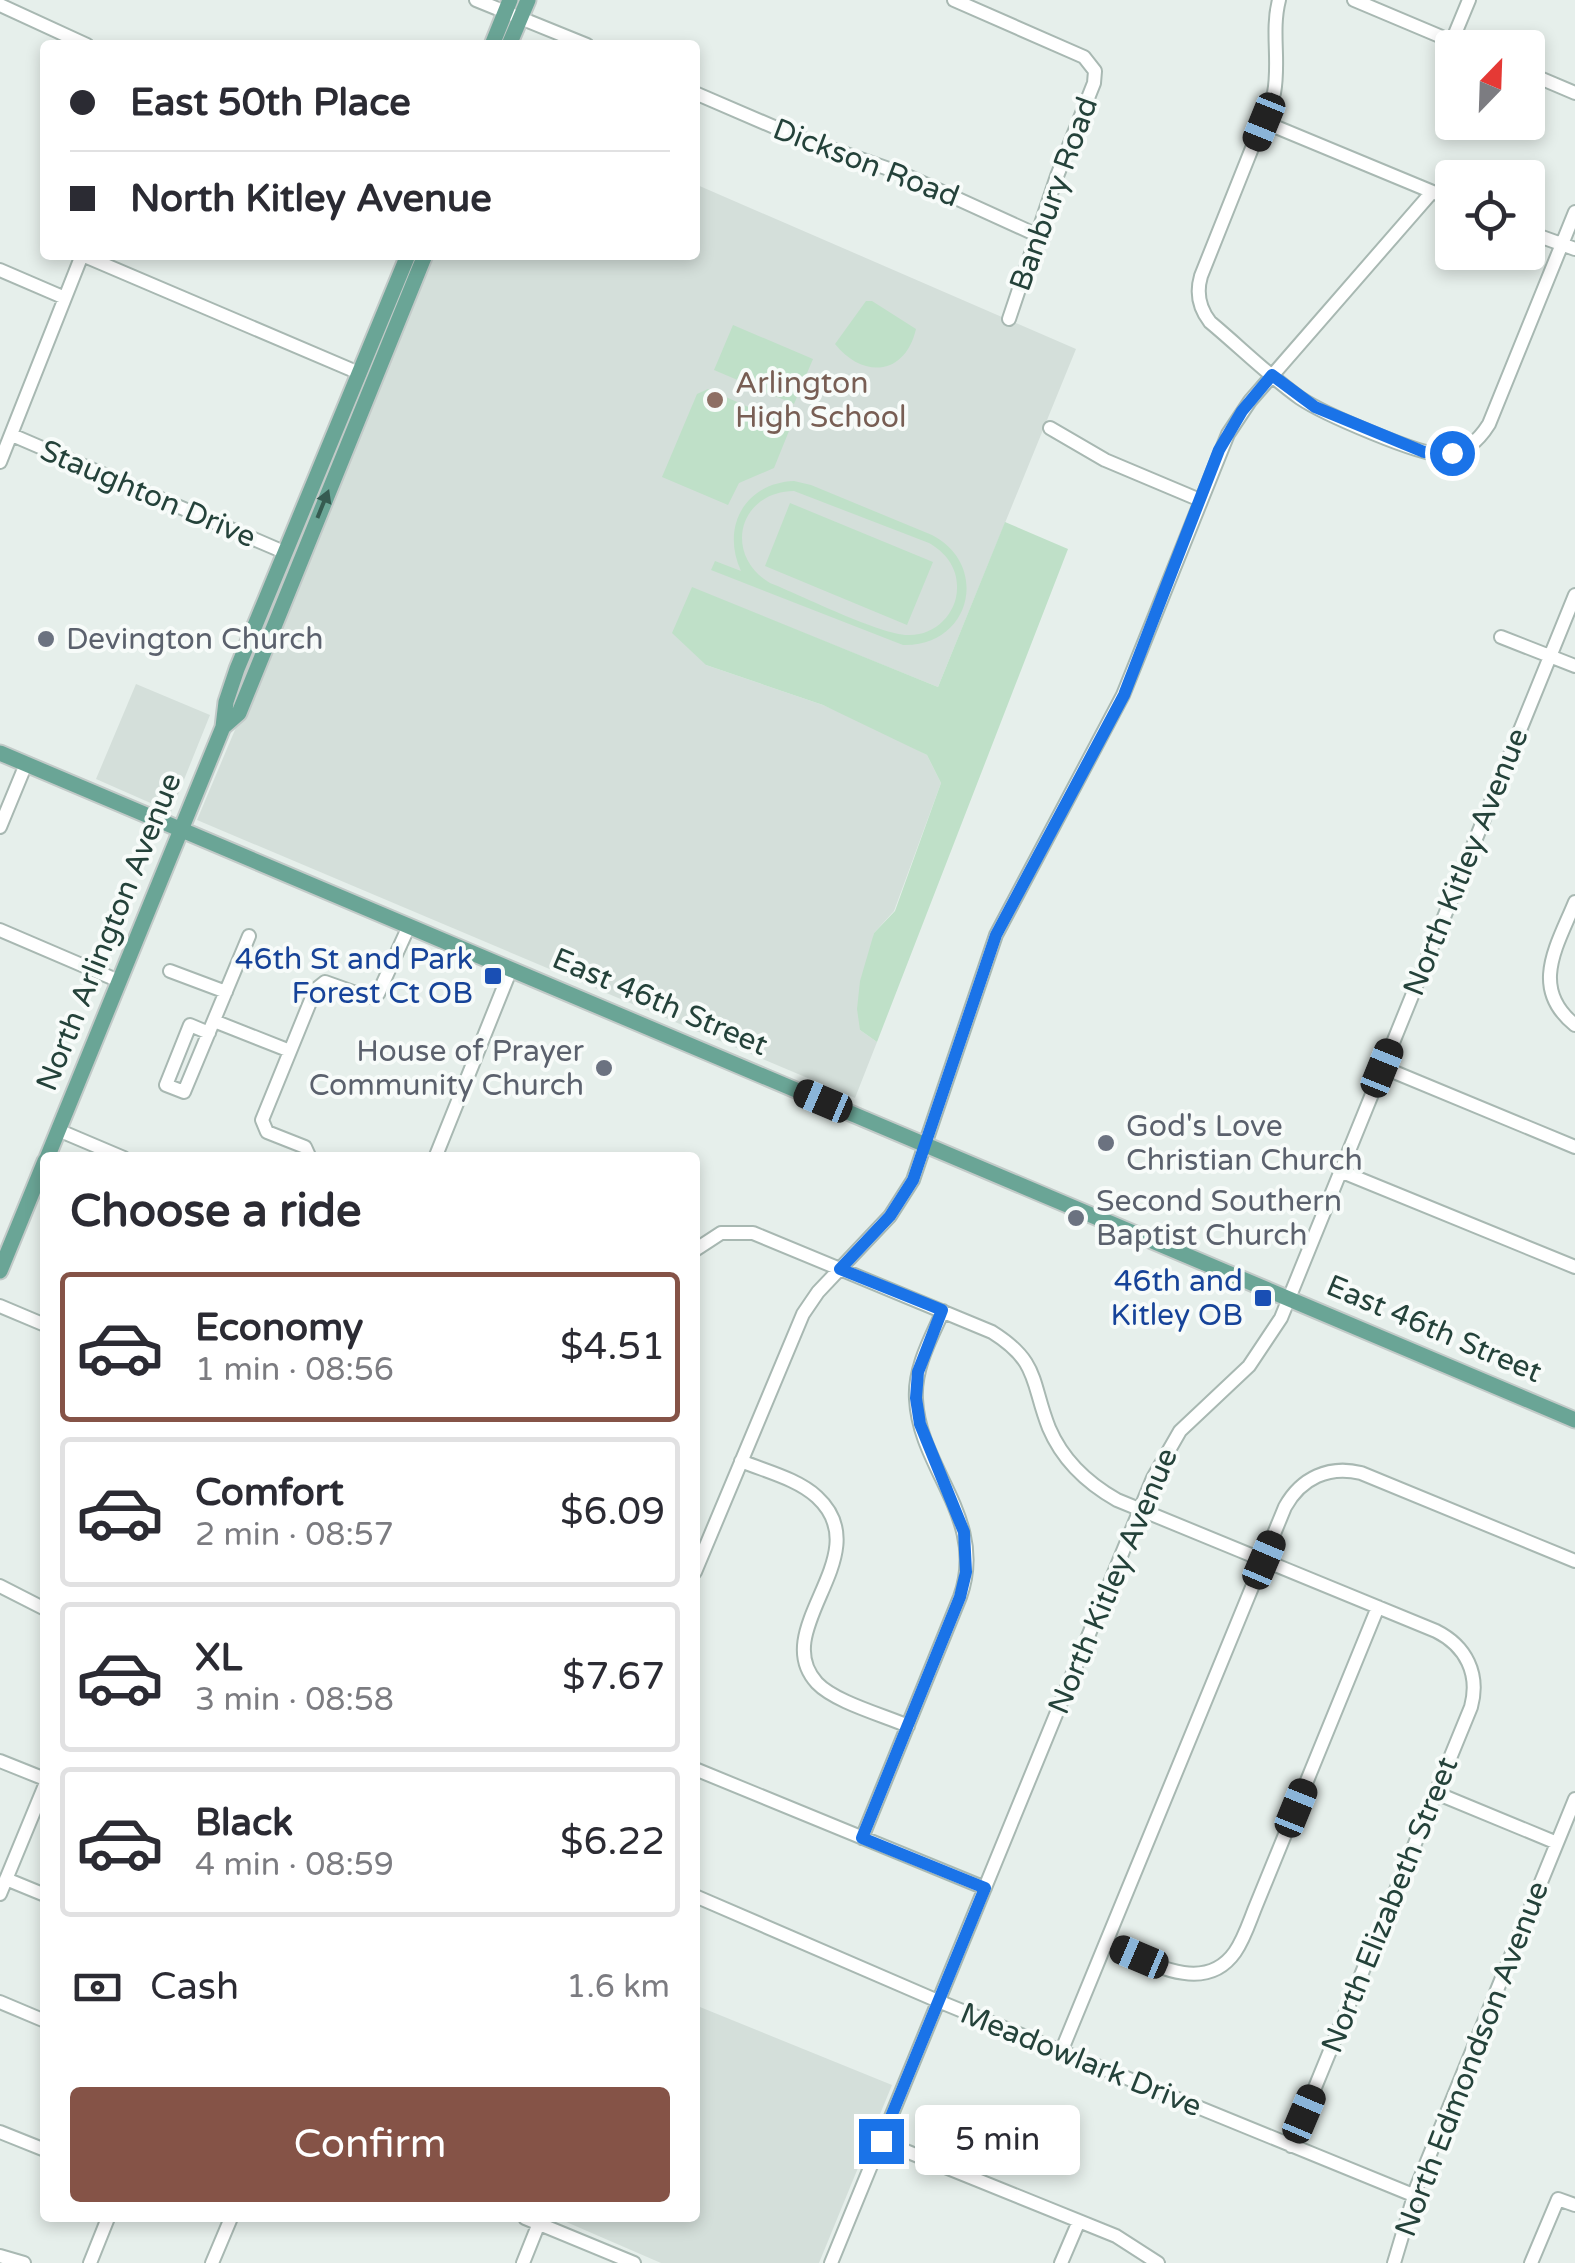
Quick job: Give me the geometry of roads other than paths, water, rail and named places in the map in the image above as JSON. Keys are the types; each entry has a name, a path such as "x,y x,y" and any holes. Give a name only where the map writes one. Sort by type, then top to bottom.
{"main road":[{"path":"495,40 512,10 528,0"},
{"path":"509,40 512,10"},
{"name":"North Arlington Avenue","path":"49,1152 223,727 236,669 406,260"},
{"name":"North Arlington Avenue","path":"223,727 238,712 422,260"},
{"name":"East 46th Street","path":"0,752 1575,1420"},
{"name":"North Arlington Avenue","path":"0,1271 40,1174"}],"street":[{"path":"476,0 512,10 576,40"},
{"name":"Banbury Road","path":"954,0 1084,57 1094,68 1094,82 1008,319"},
{"path":"1278,0 1274,29 1276,80 1264,122 1201,276 1198,294 1210,322 1315,407 1424,452 1444,455 1477,440 1488,424 1568,248 1575,212"},
{"path":"1354,0 1435,34"},
{"path":"1457,30 1469,0"},
{"path":"0,5 75,40"},
{"path":"1545,80 1575,93"},
{"name":"Dickson Road","path":"700,95 795,136 903,174 1037,235"},
{"path":"1264,122 1435,193"},
{"path":"700,1560 798,1322 818,1292 900,1202 928,1144 996,935 1124,695 1230,430 1272,375 1432,192"},
{"path":"0,462 80,260"},
{"path":"94,260 359,373"},
{"path":"0,270 65,298"},
{"path":"1050,428 1105,460 1200,500"},
{"name":"Staughton Drive","path":"12,435 284,552"},
{"name":"North Kitley Avenue","path":"831,2263 1140,1509 1170,1446 1192,1418 1252,1362 1290,1298 1575,595"},
{"path":"1501,637 1575,666"},
{"path":"0,827 26,764"},
{"path":"1575,902 1550,966 1554,999 1562,1014 1575,1025"},
{"path":"307,1152 305,1147 268,1132 262,1123 314,990 321,983 332,982 367,996 381,991 409,926"},
{"path":"0,930 119,981"},
{"path":"249,936 226,992 211,1027 184,1092 166,1085 190,1025 211,1027 290,1050"},
{"path":"437,1152 512,969"},
{"path":"170,971 226,992"},
{"path":"1382,1068 1575,1147"},
{"path":"58,1130 110,1152"},
{"path":"1340,1172 1575,1268"},
{"path":"700,1246 730,1231 753,1233 992,1332 1017,1350 1038,1384 1048,1426 1065,1456 1092,1484 1140,1509 1378,1607 1233,1955 1212,1971 1190,1974 1106,1943"},
{"path":"0,1306 40,1323"},
{"path":"862,1838 960,1597 967,1563 964,1532 920,1424 916,1398 918,1372 942,1310"},
{"path":"741,1461 814,1494 835,1526 834,1561 805,1638 804,1655 812,1676 832,1694 908,1726"},
{"path":"1061,2052 1264,1560 1291,1497 1303,1484 1318,1475 1340,1470 1361,1474 1575,1561"},
{"path":"0,1586 40,1606"},
{"name":"North Elizabeth Street","path":"1291,2146 1473,1702 1474,1680 1459,1647 1444,1635 1378,1607"},
{"path":"0,1761 40,1780"},
{"path":"700,1771 985,1888"},
{"path":"1436,1793 1557,1843"},
{"path":"0,1894 40,1794"},
{"name":"North Edmondson Avenue","path":"1394,2263 1413,2195 1575,1800"},
{"path":"6,1879 40,1893"},
{"name":"Meadowlark Drive","path":"700,1898 938,2002 1413,2195"},
{"path":"0,2002 40,2019"},
{"path":"0,2132 40,2148"},
{"path":"881,2141 1124,2240 1158,2263"},
{"path":"1532,2263 1558,2198 1575,2206"},
{"path":"90,2263 106,2222"},
{"path":"212,2263 229,2222"},
{"path":"522,2263 532,2222"},
{"path":"537,2222 634,2263"},
{"path":"1061,2263 1079,2222"},
{"path":"0,2256 24,2263"}],"place":[{"name":"Arlington High School","path":"715,400"},
{"name":"Devington Church","path":"46,639"},
{"name":"46th St and Park Forest Ct OB","path":"493,976"},
{"name":"House of Prayer Community Church","path":"604,1068"},
{"name":"God's Love Christian Church","path":"1106,1143"},
{"name":"Second Southern Baptist Church","path":"1076,1218"},
{"name":"46th and Kitley OB","path":"1263,1298"}]}
